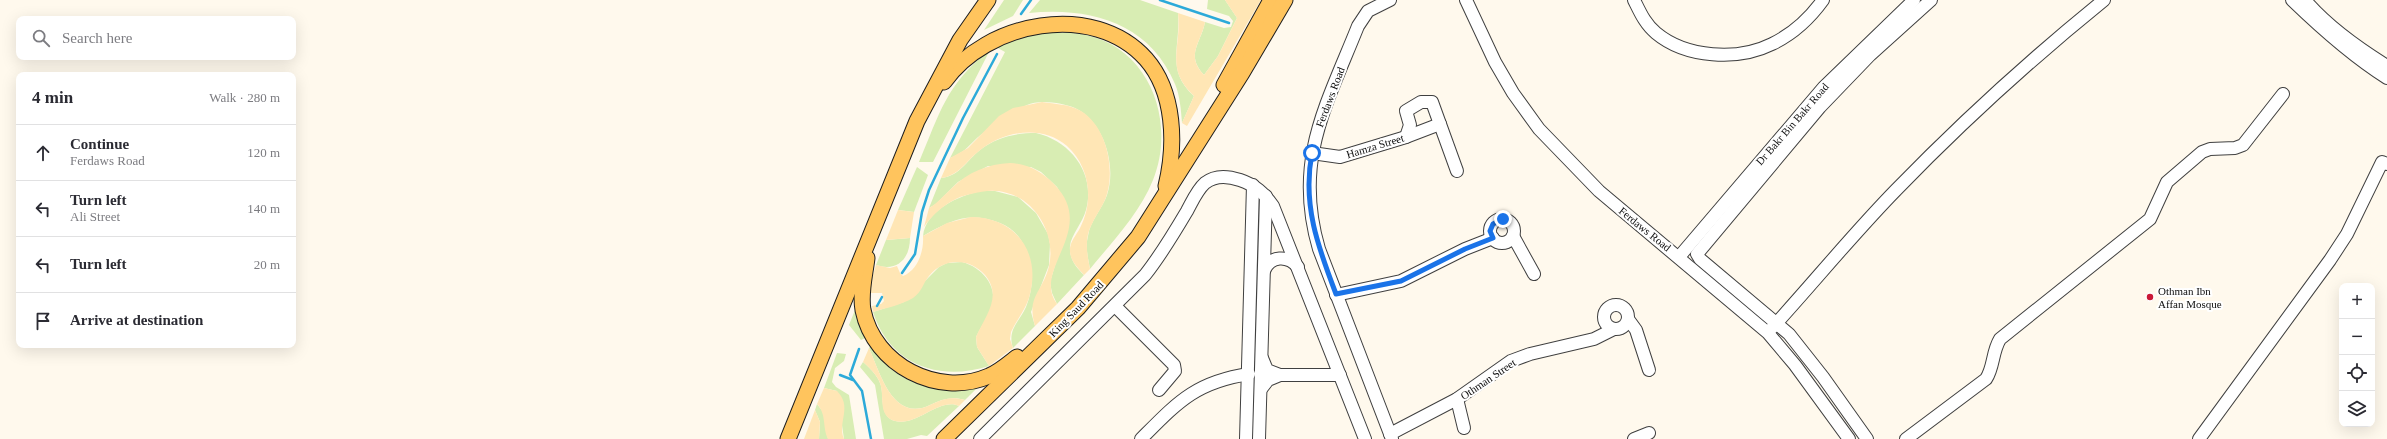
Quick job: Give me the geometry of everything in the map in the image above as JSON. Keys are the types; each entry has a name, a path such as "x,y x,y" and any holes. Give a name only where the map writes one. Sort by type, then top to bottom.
{"main road":[{"path":"788,439 917,121 960,40 988,0"},
{"path":"1186,161 1230,74 1271,0"},
{"path":"1186,161 1242,73 1285,0"},
{"path":"917,121 949,75 965,59 982,46 1003,34 1026,27 1047,24 1072,24 1098,29 1131,45 1146,59 1165,94 1172,143 1170,168 1162,202"},
{"name":"King Saud Road","path":"944,439 1052,334 1106,278 1138,237 1162,202 1186,161"},
{"path":"871,233 862,296 864,310 876,338 892,358 907,371 919,377 949,383 976,380 990,376 1052,334"}],"street":[{"name":"Ferdaws Road","path":"1390,0 1368,11 1358,26 1317,129 1308,183 1312,226 1336,294 1391,436"},
{"name":"Ferdaws Road","path":"1466,0 1495,62 1538,129 1599,191 1768,333 1795,364 1849,439"},
{"path":"1634,0 1646,23 1668,42 1689,50 1725,54 1741,54 1772,44 1805,22 1823,0"},
{"name":"Dr Bakr Bin Bakr Road","path":"1679,257 1824,87 1914,0"},
{"path":"1867,439 1823,377 1777,322 1700,259 1697,254 1820,107 1870,55 1931,0"},
{"path":"1768,333 1896,190 1978,109 2048,45 2104,0"},
{"path":"2292,0 2340,45 2364,64 2387,78"},
{"path":"2305,0 2341,33 2387,66"},
{"path":"1906,439 1986,379 1989,374 1996,346 2000,339 2150,219 2167,182 2202,152 2210,149 2235,148 2243,145 2283,94"},
{"path":"1410,135 1410,125 1406,111 1421,102 1432,102 1457,171"},
{"name":"Hamza Street","path":"1312,153 1340,157 1440,124"},
{"path":"2199,439 2330,260 2347,234 2382,162 2387,164"},
{"path":"980,439 1115,306 1157,261 1205,183 1213,179 1231,177 1253,185 1266,196 1279,217 1365,439"},
{"path":"1246,439 1249,374 1253,185"},
{"path":"1259,439 1266,196"},
{"path":"1493,238 1491,227 1499,219 1510,222 1514,229 1513,236 1534,274"},
{"path":"1336,294 1401,281 1465,249 1493,238 1504,243 1513,236"},
{"path":"1264,271 1270,262 1281,258 1291,260 1298,267"},
{"path":"1628,319 1622,328 1614,329 1608,326 1604,320 1604,312 1610,306 1617,304 1624,308 1628,319 1636,330 1649,370"},
{"path":"1115,306 1174,365 1175,371 1159,390"},
{"name":"Othman Street","path":"1391,436 1457,399 1511,361 1530,354 1594,339 1614,329"},
{"path":"1261,357 1267,370 1280,375 1340,375"},
{"path":"1141,439 1190,394 1208,384 1249,374"},
{"path":"1261,389 1268,380 1280,375"},
{"path":"1457,399 1464,428"},
{"path":"1634,439 1649,433"}],"green space":[{"path":"1004,0 1023,0 1013,16 984,30"},
{"path":"1040,0 1140,0 1178,13 1177,67 1185,86 1194,96 1182,123 1181,108 1175,84 1164,63 1150,46 1133,33 1115,23 1095,16 1051,12 1029,13"},
{"path":"1208,0 1225,0 1237,18 1218,56 1204,75 1198,68 1195,55 1205,22 1224,28 1231,27 1233,21 1229,16 1207,9"},
{"path":"1071,33 1086,35 1108,43 1127,56 1142,72 1152,91 1159,113 1161,135 1159,158 1153,180 1133,216 1090,269 1087,252 1087,240 1091,225 1107,195 1110,183 1110,171 1109,158 1101,134 1094,123 1085,115 1075,108 1051,102 1032,103 1001,120 977,138 968,147 950,158 1005,52 996,47 1030,35"},
{"path":"990,50 933,162 919,162 939,114 954,87 963,75"},
{"path":"1036,133 1049,137 1070,151 1084,172 1087,184 1088,197 1086,210 1072,237 1070,246 1072,259 1084,275 1057,304 1052,293 1050,282 1056,262 1066,204 1057,187 1041,172 1031,167 988,166 958,182 936,204 929,208 941,178 948,177 958,171 980,150 1000,139 1021,134"},
{"path":"917,167 928,175 914,212 898,210"},
{"path":"981,191 995,191 1018,197 1036,213 1048,234 1050,244 1049,265 1031,312 1035,326 1013,348 1013,331 1029,300 1032,285 1028,255 1018,236 1008,227 1000,223 989,219 969,218 951,222 923,236 925,227 930,219 944,206 963,196"},
{"path":"910,238 908,252 901,262 890,267 876,265 886,240"},
{"path":"962,262 976,268 986,278 993,291 991,310 976,337 977,347 989,366 952,372 935,370 919,365 904,357 891,345 881,330 873,312 904,302 939,267 947,263"},
{"path":"855,310 865,338 861,340 849,325"},
{"path":"871,345 881,359 892,370 904,378 931,387 945,389 977,388 965,400 956,398 948,399 917,409 906,407 897,401 883,382 869,348"},
{"path":"837,353 846,354 844,361 835,368 832,382 836,387 849,395 856,439 844,439 837,391 824,388"},
{"path":"863,362 879,380 884,410 886,415 895,421 903,422 911,420 944,405 952,404 959,406 927,436 921,435 907,439 884,439 875,385 860,367"},
{"path":"817,404 824,413 828,439 819,439 820,422 815,410"}],"sand":[{"path":"1225,0 1261,0 1187,126 1182,123 1194,96 1179,76 1177,66 1176,57 1179,25 1178,13 1205,22 1195,55 1198,68 1204,75 1218,56 1237,18"},
{"path":"1042,102 1076,109 1090,118 1097,126 1102,137 1109,160 1110,172 1107,194 1089,229 1087,252 1090,269 1084,275 1073,262 1070,248 1080,228 1087,207 1088,196 1085,174 1075,154 1057,139 1046,135 1023,133 999,139 979,151 958,171 947,177 941,178 950,158 968,148 999,116 1013,108"},
{"path":"1010,163 1023,165 1034,169 1049,179 1066,201 1070,217 1068,233 1052,277 1051,291 1057,304 1035,326 1033,316 1034,301 1049,266 1050,243 1042,221 1027,204 1018,197 998,191 976,193 957,198 944,206 928,221 924,227 929,208 958,182 972,173 986,167"},
{"path":"898,210 914,212 910,238 886,240"},
{"path":"971,217 1000,223 1011,230 1021,239 1028,251 1031,264 1032,278 1029,299 1011,332 1010,339 1013,348 989,366 977,347 976,337 991,306 992,291 990,283 985,275 972,265 957,262 942,265 929,276 913,298 873,312 872,306 881,304 884,301 882,293 871,293 871,281 876,265 890,268 897,266 903,276 913,269 919,259 923,236 947,223"},
{"path":"869,348 883,382 897,401 906,407 917,409 951,398 965,400 959,406 952,404 944,405 919,417 903,422 895,421 889,418 884,410 879,380 863,362"},
{"path":"824,388 837,391 842,397 844,409 842,433 844,439 828,439 826,435 822,412 817,404"},
{"path":"815,410 820,422 819,439 804,439"}],"waterway":[{"path":"1021,14 1031,0"},
{"path":"1160,0 1229,23"},
{"path":"902,273 915,254 922,212 929,190 963,118 997,54"},
{"path":"877,306 882,297"},
{"path":"859,349 850,375 862,391 871,439"},
{"path":"840,375 853,380"}],"place":[{"name":"Othman Ibn Affan Mosque","path":"2150,297"}],"route":[{"path":"1312,153 1308,183 1312,226 1336,294 1401,281 1465,249 1493,238 1490,231 1491,227 1496,221 1503,219"}]}
